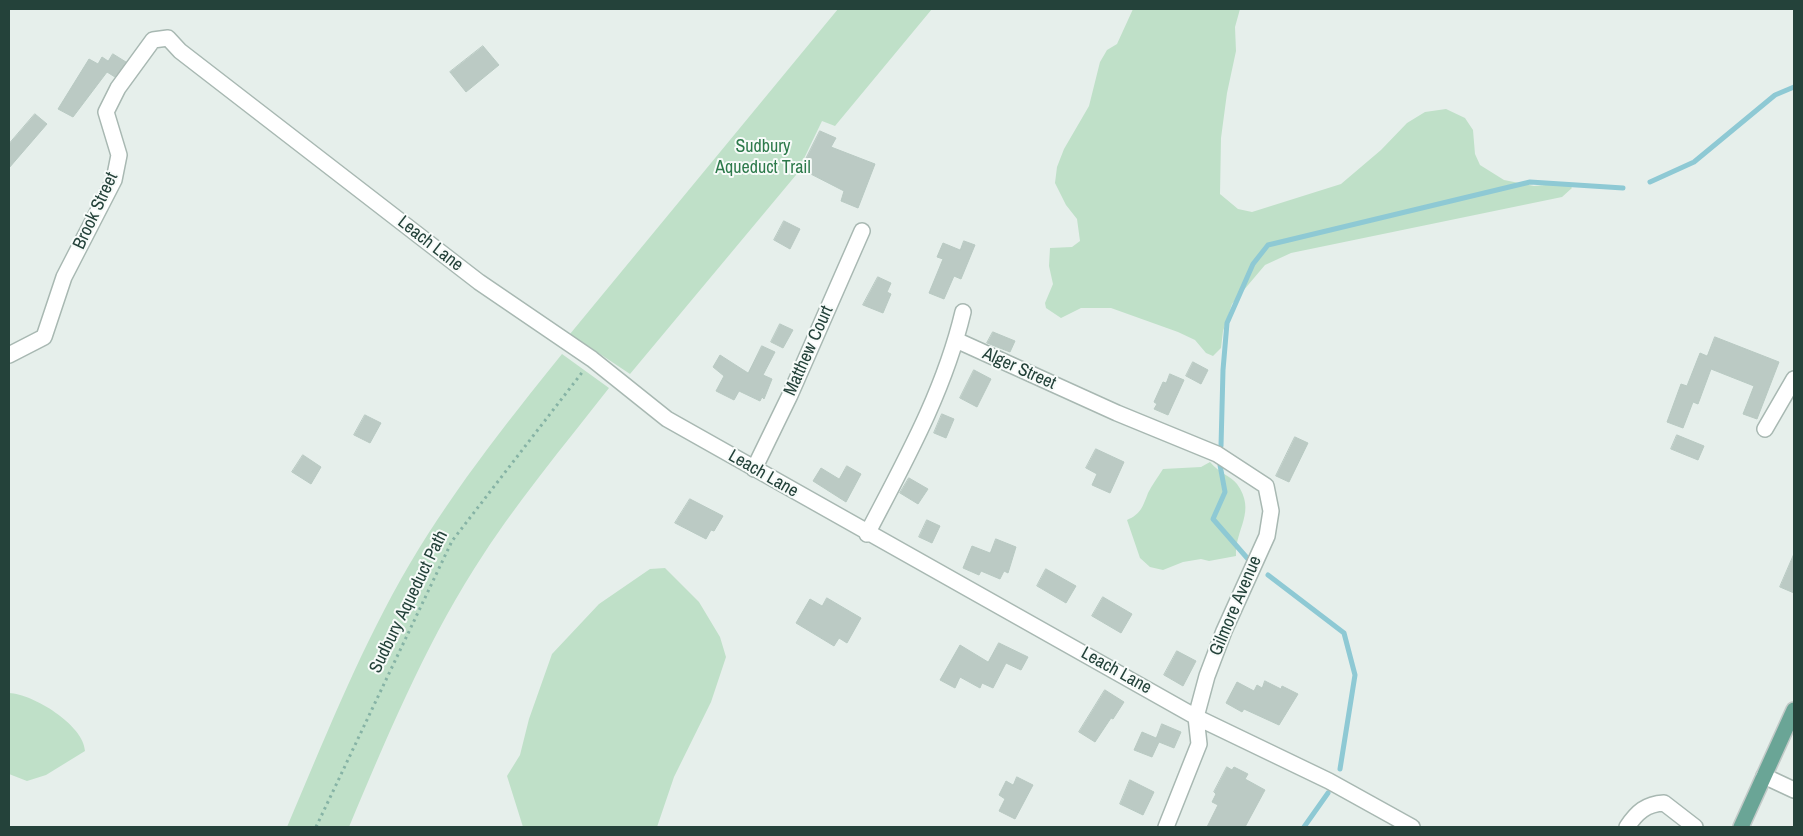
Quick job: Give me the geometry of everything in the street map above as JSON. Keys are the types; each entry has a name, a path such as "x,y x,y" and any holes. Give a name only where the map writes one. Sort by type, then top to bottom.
{"main road":[{"path":"1741,827 1794,710"}],"street":[{"name":"Brook Street","path":"9,355 44,337 64,277 114,180 119,155 106,112 118,88 153,40 168,38"},
{"name":"Leach Lane","path":"168,38 180,51 479,282 592,359 655,412 867,534 1196,716 1329,781 1412,827"},
{"name":"Matthew Court","path":"754,469 790,394 862,231"},
{"path":"867,534 930,412 956,340 962,312"},
{"name":"Alger Street","path":"956,340 1117,413 1217,454 1252,475 1266,486 1269,495"},
{"path":"1765,429 1794,379"},
{"name":"Gilmore Avenue","path":"1196,716 1207,676 1224,631 1267,536 1272,511 1269,495"},
{"path":"1166,827 1199,744 1196,716"},
{"path":"1764,776 1794,790"},
{"path":"1627,827 1644,807 1664,803 1695,827"}],"path":[{"name":"Sudbury Aqueduct Path","path":"316,827 452,541 592,359"}],"green space":[{"name":"Sudbury Aqueduct Trail","path":"838,9 932,9 835,126 822,121 796,175 630,374 570,334"},
{"path":"1133,9 1240,9 1235,27 1236,51 1227,93 1221,138 1220,194 1238,209 1252,212 1341,184 1381,150 1407,123 1425,112 1446,109 1465,118 1473,130 1475,154 1480,165 1504,180 1534,186 1568,183 1572,188 1562,197 1291,253 1265,265 1232,304 1223,331 1221,348 1213,356 1206,353 1195,340 1178,332 1111,308 1081,308 1061,318 1046,308 1045,303 1053,284 1049,266 1050,248 1072,247 1080,241 1077,219 1066,205 1055,183 1057,167 1064,149 1089,106 1100,62 1107,50 1117,44"},
{"path":"562,354 609,388 539,477 489,545 474,569 438,631 406,695 349,827 287,827 355,670 401,579 457,491 498,435"},
{"path":"1210,462 1234,481 1243,494 1245,512 1236,556 1209,561 1201,559 1183,562 1163,570 1150,567 1140,558 1127,520 1141,509 1163,469 1201,467"},
{"path":"665,568 699,602 720,637 726,657 711,702 674,777 657,827 523,827 507,776 520,755 529,719 552,654 599,604 650,569"},
{"path":"9,693 31,699 67,721 82,741 85,751 46,775 27,781 9,774"}],"building":[{"path":"483,46 499,65 466,92 450,72"},
{"path":"113,54 126,62 115,77 107,72 73,117 58,109 89,59 98,64 102,57 108,61"},
{"path":"35,114 47,124 9,168 9,144"},
{"path":"820,131 836,138 831,147 875,164 858,208 841,201 844,191 801,169"},
{"path":"784,221 800,229 790,249 774,240"},
{"path":"964,241 975,245 961,279 954,276 944,299 929,293 943,259 937,257 943,243 960,250"},
{"path":"878,277 891,283 887,292 891,294 883,313 863,305"},
{"path":"780,324 793,330 783,348 771,342"},
{"path":"993,332 1015,341 1010,352 987,343"},
{"path":"1715,337 1779,362 1757,419 1743,414 1754,386 1711,369 1698,404 1693,402 1683,428 1667,422 1681,384 1687,386 1700,353 1707,356"},
{"path":"762,346 775,352 763,375 772,379 764,399 762,397 760,401 739,391 734,400 716,391 724,376 713,367 720,355 748,373"},
{"path":"1193,362 1208,370 1201,384 1186,376"},
{"path":"974,370 991,379 977,407 960,398"},
{"path":"1170,374 1184,380 1168,415 1154,409 1157,404 1154,402 1163,382 1166,383"},
{"path":"942,414 954,419 946,438 934,433"},
{"path":"365,415 381,423 370,443 354,435"},
{"path":"1677,435 1704,446 1698,460 1671,449"},
{"path":"1295,437 1308,443 1289,482 1276,476"},
{"path":"1096,449 1124,462 1110,493 1092,485 1097,474 1086,468"},
{"path":"303,455 321,467 311,484 292,472"},
{"path":"847,466 861,474 846,502 813,481 821,468 839,479"},
{"path":"909,478 928,489 918,504 900,493"},
{"path":"690,499 723,516 714,531 711,530 706,539 675,523"},
{"path":"927,520 940,526 932,543 919,537"},
{"path":"996,539 1016,547 1008,573 1004,571 1000,579 981,571 979,575 963,568 972,546 990,553"},
{"path":"1794,554 1794,593 1780,587"},
{"path":"1046,569 1076,586 1066,603 1037,586"},
{"path":"1103,597 1132,614 1121,633 1092,616"},
{"path":"827,598 861,618 847,643 839,638 834,646 796,623 810,599 822,606"},
{"path":"999,643 1028,657 1021,670 1006,663 993,688 982,683 980,688 960,677 955,688 940,680 960,645 988,662"},
{"path":"1177,651 1196,661 1183,686 1164,675"},
{"path":"1265,681 1281,689 1282,686 1298,694 1279,725 1244,709 1242,712 1226,703 1237,682 1254,691 1257,685 1262,688"},
{"path":"1105,690 1124,702 1095,742 1079,732"},
{"path":"1162,724 1181,732 1174,748 1159,742 1152,757 1134,750 1142,732 1156,738"},
{"path":"1227,767 1232,770 1234,767 1248,774 1245,779 1265,790 1245,827 1207,827 1218,805 1212,802 1216,794 1214,792"},
{"path":"1017,777 1033,785 1015,819 999,811 1005,799 999,795 1006,781 1013,785"},
{"path":"1130,780 1154,792 1143,815 1120,804"}],"waterway":[{"path":"1650,182 1694,162 1775,95 1794,87"},
{"path":"1221,446 1223,370 1227,323 1253,264 1268,245 1530,182 1623,188"},
{"path":"1220,465 1225,492 1213,519 1248,559"},
{"path":"1268,575 1344,633 1355,675 1340,769"},
{"path":"1304,827 1328,793"}]}
